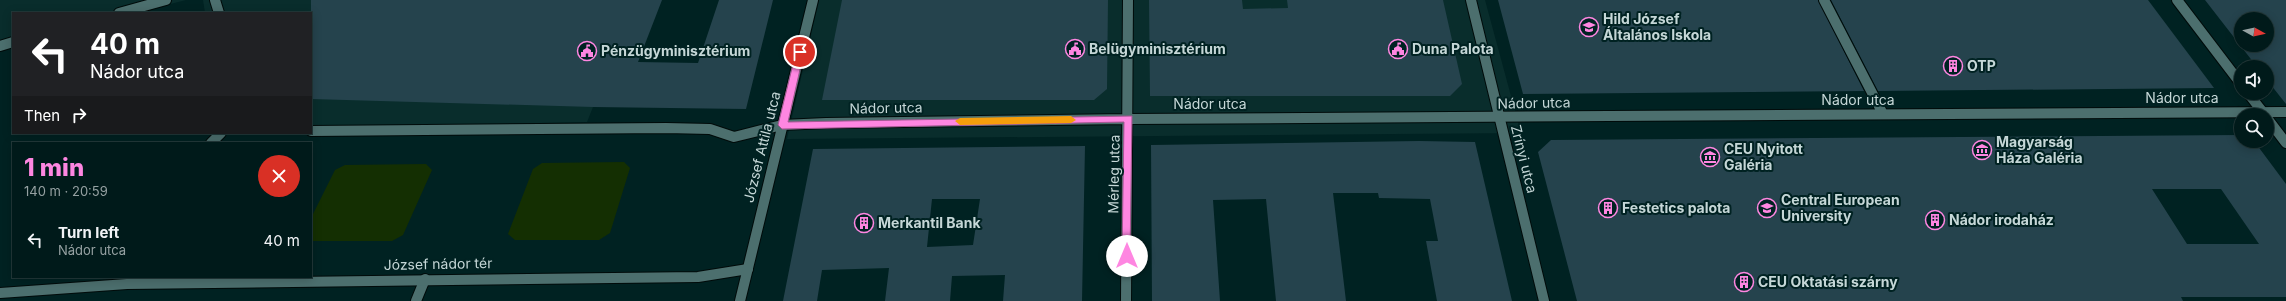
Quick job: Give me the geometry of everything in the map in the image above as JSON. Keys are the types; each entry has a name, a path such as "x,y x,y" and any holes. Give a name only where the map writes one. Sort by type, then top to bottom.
{"street":[{"path":"123,12 166,0"},
{"path":"215,0 219,12"},
{"name":"József Attila utca","path":"740,301 813,0"},
{"name":"Mérleg utca","path":"1126,301 1128,0"},
{"name":"Zrínyi utca","path":"1471,0 1544,301"},
{"path":"1824,0 1883,114"},
{"path":"2177,0 2234,75"},
{"path":"0,46 12,42"},
{"path":"2253,100 2260,108"},
{"name":"Nádor utca","path":"2274,114 2286,112"},
{"name":"Nádor utca","path":"782,125 1128,119 1499,118 1883,114 2234,115"},
{"path":"312,131 673,128 710,129 730,137 782,125"},
{"path":"2274,127 2286,143"},
{"path":"212,142 221,134"},
{"name":"József nádor tér","path":"0,293 130,281 698,277 748,269"},
{"path":"416,301 425,279"}],"shaded area":[{"path":"0,0 186,0 139,12 12,12 12,44 0,47"},
{"name":"Pénzügyminisztérium","path":"203,0 636,0 587,122 312,128 312,12 205,12"},
{"path":"819,0 1485,0 1521,133 787,139"}],"green space":[{"path":"624,162 630,168 610,233 599,240 515,240 508,234 533,169 542,163"},
{"path":"426,164 432,170 403,235 392,241 312,241 312,216 335,170 345,165"}],"building":[{"path":"311,0 662,0 638,62 698,63 719,0 773,0 746,109 593,107 312,99"},
{"name":"Belügyminisztérium","path":"842,0 1108,0 1107,89 1094,100 822,100"},
{"path":"1149,0 1242,0 1243,9 1288,8 1287,0 1443,0 1462,84 1450,96 1150,96"},
{"path":"1498,0 1818,0 1864,91 1523,94"},
{"path":"1831,0 2148,0 2214,88 1878,91"},
{"path":"2205,0 2286,0 2286,104 2274,89 2274,60 2252,60 2245,52 2274,52 2274,12 2234,12 2234,37"},
{"name":"Central European University","path":"2234,135 2234,148 2259,148 2286,184 2286,297 2181,297 2183,301 1577,301 1538,152 1551,140","holes":["2152,189 2221,189 2259,244 2187,244"]},
{"path":"1419,141 1475,142 1512,301 1437,301 1426,241 1438,241 1430,199 1379,198 1378,193 1333,193 1346,301 1276,301 1266,199 1213,200 1220,301 1152,301 1151,145"},
{"path":"1085,146 1082,301 1003,301 1005,275 952,276 950,301 885,301 889,268 822,270 817,301 783,301 813,149","holes":["932,199 980,199 973,245 927,247"]}],"slow traffic":[{"path":"960,121 1071,120"}],"place":[{"name":"Hild József Általános Iskola","path":"1589,27"},
{"name":"Belügyminisztérium","path":"1075,49"},
{"name":"Duna Palota","path":"1398,49"},
{"name":"Pénzügyminisztérium","path":"587,51"},
{"name":"OTP","path":"1953,66"},
{"name":"Magyarság Háza Galéria","path":"1982,150"},
{"name":"CEU Nyitott Galéria","path":"1710,157"},
{"name":"Festetics palota","path":"1608,208"},
{"name":"Central European University","path":"1767,208"},
{"name":"Nádor irodaház","path":"1935,220"},
{"name":"Merkantil Bank","path":"864,223"},
{"name":"CEU Oktatási szárny","path":"1744,282"}],"route":[{"path":"800,52 782,125 826,123 1128,119 1127,256"}]}
